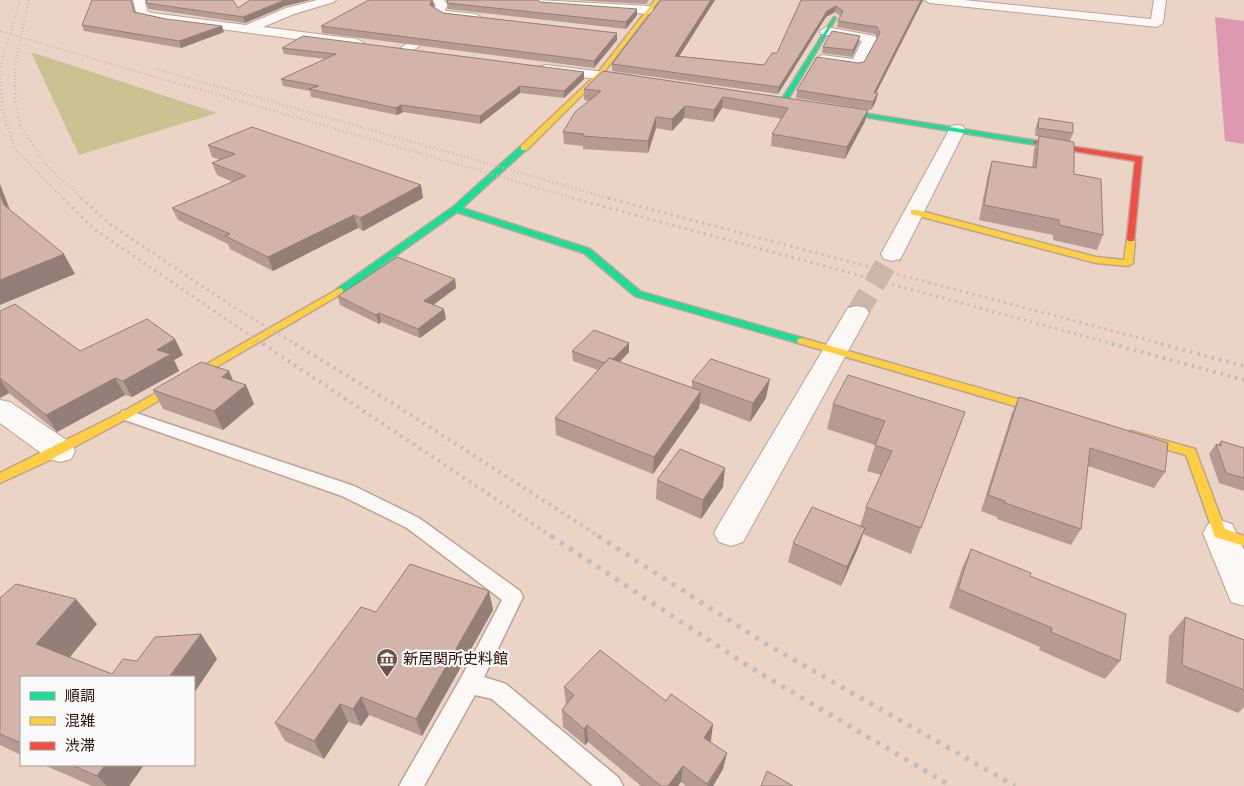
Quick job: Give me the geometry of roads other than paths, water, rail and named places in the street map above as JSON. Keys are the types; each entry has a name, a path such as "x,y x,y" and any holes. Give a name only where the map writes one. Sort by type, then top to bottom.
{"street":[{"path":"139,0 141,13 151,16 366,44"},
{"path":"247,29 290,10 330,0"},
{"path":"436,0 442,4 439,11 444,14 488,20"},
{"path":"546,0 541,3 649,10"},
{"path":"0,478 60,451 127,415 347,287 456,209 514,158 599,75 629,36 634,23 657,0"},
{"path":"930,0 1158,23 1160,0"},
{"path":"834,18 811,58 778,101 1139,158 1128,263 1096,260 914,212"},
{"path":"422,52 399,49 435,30"},
{"path":"811,58 857,64 870,39 826,31"},
{"path":"614,34 629,36"},
{"path":"532,67 648,82"},
{"path":"892,254 957,130"},
{"path":"456,209 587,251 638,294 1060,415"},
{"path":"731,533 857,313"},
{"path":"0,409 60,451"},
{"path":"1116,431 1191,452 1232,537 1244,591"}],"lane":[{"path":"127,415 348,491 413,523 513,597 470,683 411,786"},
{"path":"470,683 498,691 611,786"}],"tunnel":[{"path":"857,313 892,254"}],"railway":[{"path":"10,34 20,0"},
{"path":"21,37 29,0"},
{"path":"0,31 10,34"},
{"path":"0,67 10,34"},
{"path":"10,34 21,37"},
{"path":"21,37 189,87"},
{"path":"21,37 15,64 15,99 20,125 47,166 83,199"},
{"path":"156,69 218,87"},
{"path":"0,71 1,87"},
{"path":"1,85 2,109 15,149 64,199"},
{"path":"185,85 577,199"},
{"path":"214,85 612,199"},
{"path":"81,198 110,224 235,308 297,345"},
{"path":"572,198 1117,345"},
{"path":"608,198 1166,345"},
{"path":"64,199 94,229 264,345"},
{"path":"263,344 553,537"},
{"path":"295,344 397,406 600,537"},
{"path":"1112,344 1244,380"},
{"path":"1161,344 1244,366"},
{"path":"551,536 748,666 951,786"},
{"path":"598,536 763,642 1015,786"}],"place":[{"name":"新居関所史料館","path":"387,678"}]}
